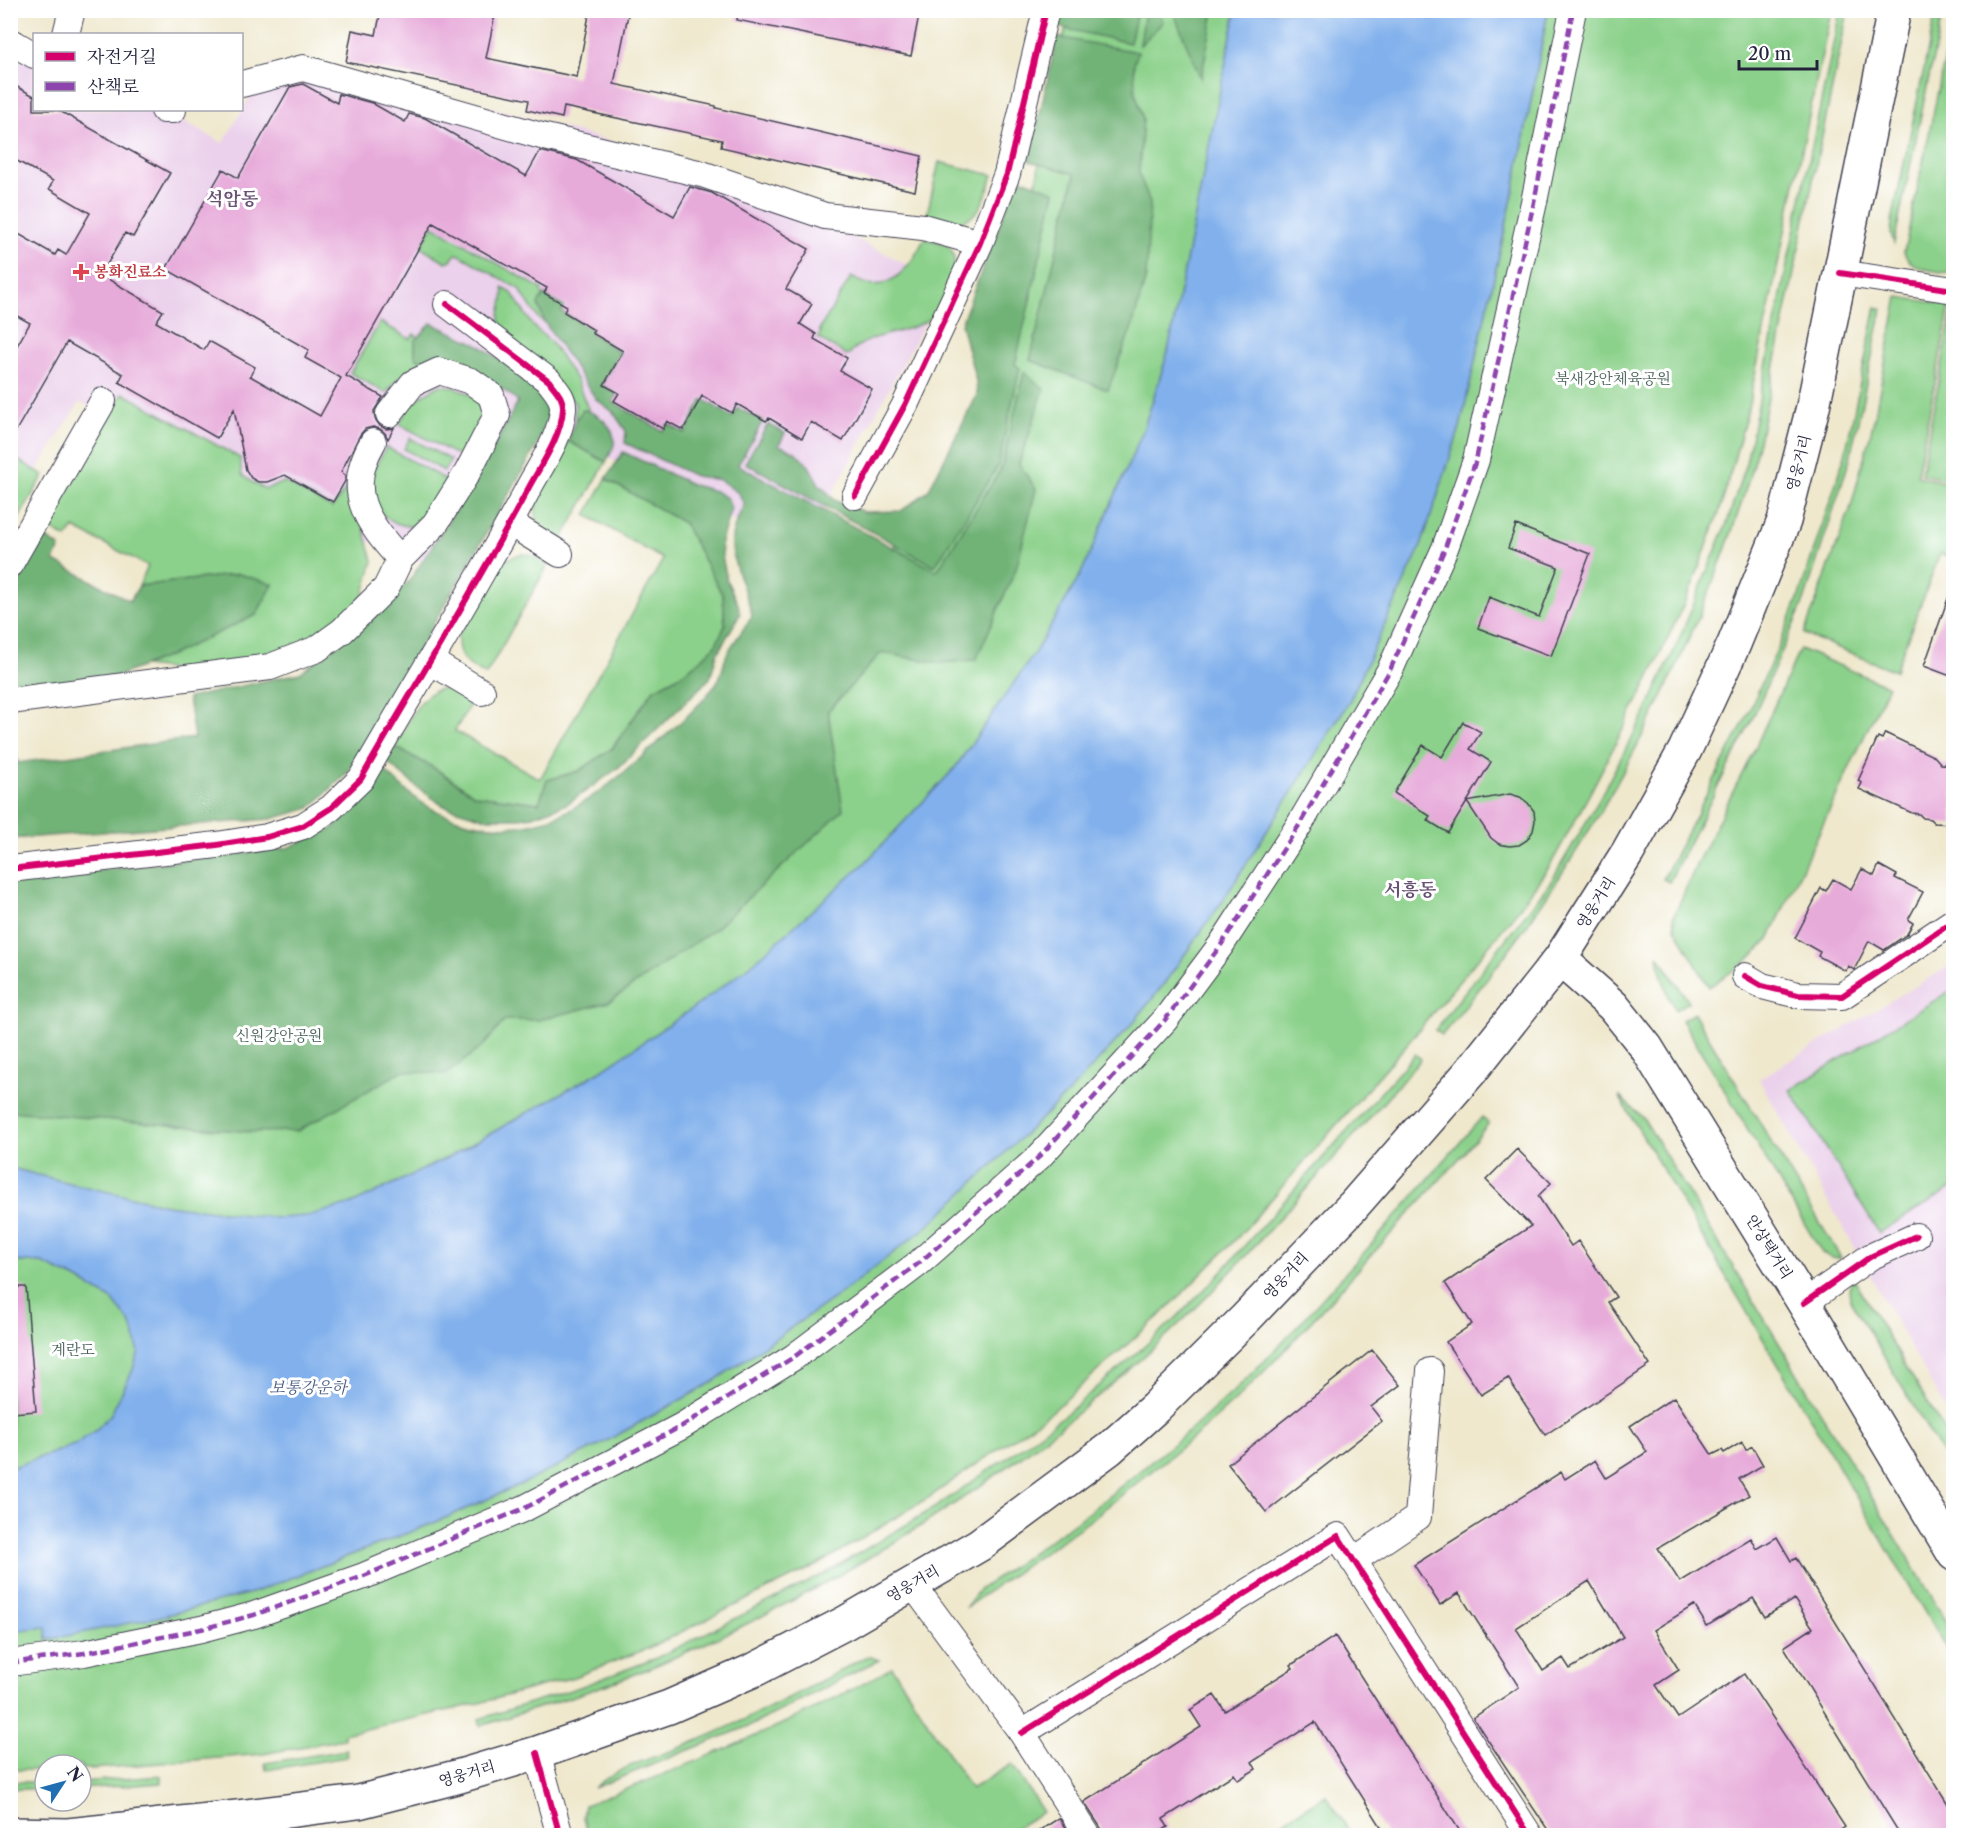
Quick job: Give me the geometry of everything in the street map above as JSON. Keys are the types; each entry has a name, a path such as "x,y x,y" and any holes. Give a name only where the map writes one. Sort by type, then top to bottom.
{"main road":[{"name":"영웅거리","path":"10,1834 68,1835 358,1802 460,1776 537,1753 669,1707 756,1669 845,1623 979,1545 1100,1456 1163,1400 1246,1318 1353,1206 1470,1071 1560,959 1628,852 1685,750 1734,644 1784,521 1813,406 1894,10"},
{"name":"안상택거리","path":"1560,959 1613,1006 1646,1047 1804,1303 1953,1554"}],"street":[{"path":"66,33 72,10"},
{"path":"855,496 905,405 980,243 1007,174 1046,10"},
{"path":"10,1663 84,1653 201,1629 254,1615 364,1576 525,1508 682,1426 794,1357 919,1263 1039,1157 1165,1020 1221,945 1298,827 1390,670 1445,548 1476,460 1534,202 1573,10"},
{"path":"10,41 33,54"},
{"path":"243,84 303,68 545,137 702,174 825,216 924,227 980,243"},
{"path":"1840,273 1953,290"},
{"path":"10,869 267,837 303,826 331,808 361,779 510,523 555,437 563,406 560,394 549,381 447,304"},
{"path":"10,701 270,668 317,649 342,631 386,588 400,559 435,524 466,474 497,415 491,395 471,381 439,371 413,384 389,414"},
{"path":"10,564 102,401"},
{"path":"373,442 367,452 358,479 361,504 376,533 400,559"},
{"path":"510,523 560,554"},
{"path":"430,661 482,692"},
{"path":"1745,976 1762,986 1798,995 1842,996 1953,921"},
{"path":"1804,1303 1870,1257 1916,1236"},
{"path":"1353,1561 1418,1517 1430,1371"},
{"path":"1022,1733 1338,1536 1530,1836"},
{"path":"912,1585 1022,1733 1088,1836"},
{"path":"537,1753 560,1836"}],"shaded area":[{"path":"10,27 33,39 33,111 164,111 223,143 269,65 497,109 735,177 929,276 931,312 817,522 762,535 623,466 524,412 433,566 274,506 80,402 11,511"},
{"path":"1953,964 1953,1422 1759,1079"}],"green space":[{"path":"1062,11 1137,11 1130,43 1058,27"},
{"name":"신원강안공원","path":"1069,11 1236,11 1168,352 1143,431 1080,576 1034,654 955,768 864,864 751,965 699,1004 599,1072 451,1156 352,1204 307,1216 279,1218 237,1214 166,1205 11,1168 11,887 285,853 410,798 444,820 495,831 563,819 703,719 888,554 996,417 1041,154"},
{"path":"1145,11 1159,11 1163,22 1140,45"},
{"path":"1173,11 1214,11 1201,79"},
{"name":"북새강안체육공원","path":"1548,11 1831,11 1747,413 1721,507 1693,584 1648,681 1551,864 1515,914 1408,1043 1240,1235 1167,1309 1053,1411 928,1498 817,1565 649,1648 574,1677 476,1704 344,1734 344,1739 263,1754 93,1769 93,1753 33,1753 33,1770 11,1770 10,1631 46,1627 48,1639 163,1616 255,1592 436,1522 526,1482 601,1444 711,1383 844,1291 930,1224 1069,1092 1132,1024 1163,985 1222,902 1350,700 1421,546 1460,427 1515,185"},
{"path":"1840,11 1848,11 1760,437 1735,524 1714,580 1691,636 1654,713 1601,810 1542,903 1477,992 1442,1035 1435,1030 1552,880 1591,814 1646,711 1677,644 1727,523 1746,463"},
{"path":"1936,11 1943,11 1894,243 1891,234 1892,221"},
{"path":"1953,20 1953,274 1918,267 1907,259 1904,252"},
{"path":"1057,37 1138,52 1134,64 1135,91 1143,119 1139,174 1150,202 1146,277 1133,324 1108,390 1030,360 1075,174 1029,161"},
{"path":"939,162 993,175 981,206 963,221 947,223 926,218"},
{"path":"1018,177 1055,192 1015,365 1020,368 998,466 935,566 745,463 768,424 785,433 779,445 795,452 809,466 819,484 836,501 864,512 901,511 928,491 977,395 976,381 961,324"},
{"path":"433,226 542,289 541,293 544,295 538,304 545,323 539,319 519,289 460,255 456,254 446,262 421,247"},
{"path":"924,239 945,244 953,254 954,262 943,299 932,317 911,328 863,343 848,356 818,338 821,331 819,330 851,277 861,282 878,285 895,278 915,256"},
{"path":"503,288 512,293 533,326 551,342 576,379 589,411 583,410 575,421 575,403 505,334 501,327"},
{"path":"544,295 564,307 562,312 592,329 591,333 620,352 602,385 617,394 613,402 663,431 668,424 685,433 703,399 732,417 738,408 763,421 738,465 937,571 1001,469 1024,372 1044,389 1019,464 1036,489 1016,569 976,660 940,663 881,653 828,711 843,810 716,928 609,1002 539,1020 505,1020 484,1045 447,1074 402,1071 298,1131 251,1132 11,1111 10,881 287,848 331,829 356,809 383,769 410,794 441,813 472,823 500,827 527,825 552,818 576,807 599,792 692,712 716,684 727,654 752,616 732,549 733,530 744,504 738,493 720,480 695,476 625,443 626,431 613,412 596,399 545,323 538,304"},
{"path":"1898,297 1950,305 1917,476 1953,484 1954,557 1940,554 1895,671 1804,634 1850,510 1873,424"},
{"path":"1876,307 1882,309 1850,458 1804,601 1750,724 1669,882 1663,879 1745,720 1799,596 1845,455"},
{"path":"1953,307 1954,480 1953,481 1921,474"},
{"path":"380,322 410,339 414,334 419,337 415,342 415,357 425,362 404,375 386,393 350,373"},
{"path":"431,323 479,345 524,377 547,397 548,416 538,444 347,773 310,808 271,819 11,839 10,737 18,763 194,738 188,698 300,673 368,622 410,580 484,466 518,401 505,391 444,358 425,362 415,357 415,341"},
{"path":"441,385 468,393 480,407 482,415 478,433 466,460 399,424 417,400"},
{"path":"123,393 240,458 242,475 266,489 284,482 332,508 348,486 364,528 373,561 363,597 338,625 279,655 185,671 145,666 256,615 273,585 238,574 139,586 148,566 74,528 66,538 47,527"},
{"path":"583,410 605,421 612,432 614,444 606,462 568,441 575,421"},
{"path":"410,438 451,460 444,471 404,449"},
{"path":"568,441 606,462 561,541 545,531 538,522 536,511 537,499 542,486"},
{"path":"386,447 450,482 431,511 419,524 407,526 389,520 375,503 371,480"},
{"path":"623,452 693,485 715,491 727,498 731,508 721,541 722,556 727,581 738,604 740,614 717,654 710,678 618,768 567,804 520,818 484,818 444,806 387,762 395,747 434,768 475,795 539,803 547,780 579,771 612,749 654,689 697,663 715,646 725,626 723,596 684,523 606,479"},
{"path":"11,456 44,475 11,532"},
{"path":"606,479 684,523 723,596 725,626 715,646 697,663 654,689 612,748 579,771 547,780 539,803 475,795 434,768 395,747 422,701 437,690 450,688 473,699 455,731 540,779 663,559 586,515"},
{"path":"43,536 60,547 54,561 130,601 139,586 239,574 273,584 256,615 169,656 113,678 11,686 11,598"},
{"path":"521,554 531,555 548,565 486,675 464,661 459,651 458,636 498,566 507,559"},
{"path":"1800,649 1888,686 1769,939 1746,962 1709,987 1675,928 1673,918"},
{"path":"1658,955 1689,1002 1675,1010 1664,984"},
{"path":"1953,989 1953,1187 1879,1233 1790,1090"},
{"path":"1694,1013 1841,1258 1831,1258 1822,1253 1682,1020"},
{"path":"1415,1054 1421,1059 1205,1299 1122,1376 999,1473 867,1559 729,1632 615,1682 481,1726 479,1719 577,1688 654,1659 824,1574 934,1508 1029,1442 1071,1410 1129,1360 1215,1279"},
{"path":"1619,1096 1644,1119 1953,1632 1953,1660"},
{"path":"1482,1117 1489,1123 1465,1152 1288,1347 1240,1396 1198,1434 1088,1522 965,1608 979,1590 1084,1516 1194,1427 1235,1390 1284,1341"},
{"name":"계란도","path":"11,1261 42,1263 77,1279 113,1300 131,1324 139,1352 132,1372 111,1414 95,1431 74,1445 11,1468"},
{"path":"1853,1278 1953,1445 1953,1472 1850,1300 1849,1288"},
{"path":"865,1657 879,1660 754,1724 594,1788 617,1772 740,1722"},
{"path":"892,1667 971,1789 1012,1764 1043,1812 1004,1835 587,1835 583,1817 585,1805 774,1728"},
{"path":"346,1750 347,1757 266,1770 265,1763"},
{"path":"161,1776 162,1783 93,1788 93,1781"},
{"path":"11,1782 33,1782 33,1789 11,1789"},
{"path":"1326,1795 1352,1835 1261,1835"}],"water":[{"name":"보통강운하","path":"1236,11 1548,11 1515,185 1460,427 1421,546 1350,700 1222,902 1163,985 1132,1024 1069,1092 930,1224 844,1291 711,1383 601,1444 526,1482 436,1522 255,1592 163,1616 47,1640 46,1627 11,1631 11,1468 74,1445 95,1431 111,1414 132,1372 139,1352 131,1324 113,1300 77,1279 42,1263 11,1261 11,1168 166,1205 237,1214 279,1218 307,1216 352,1204 451,1156 599,1072 699,1004 751,965 864,864 955,768 1034,654 1080,576 1095,542 1143,431 1168,352"}],"building":[{"path":"381,10 496,10 486,58 577,77 590,10 629,10 614,84 922,156 915,191 721,147 722,140 564,107 562,118 527,110 529,100 346,62 352,30 376,35"},
{"path":"738,10 920,10 911,56 737,20"},
{"path":"10,83 33,95 33,111 60,111 170,173 133,237 125,233 101,275 163,311 156,322 204,350 209,341 255,367 250,376 320,416 341,378 305,358 309,350 166,269 223,169 238,178 290,87 303,84 337,103 339,94 372,103 405,122 409,114 425,118 526,176 540,151 577,160 674,216 690,187 712,193 809,249 786,289 812,304 800,324 816,334 814,339 847,358 840,371 872,389 843,441 811,422 802,438 769,418 766,421 737,404 732,413 702,396 683,430 667,421 663,429 614,401 619,393 604,385 623,351 592,333 594,330 564,312 567,306 544,293 547,288 433,223 346,376 383,397 374,411 375,419 380,426 386,429 394,428 388,439 380,429 373,427 365,429 360,435 341,472 345,475 345,481 333,502 285,475 267,482 258,482 251,478 246,470 234,409 217,438 119,382 123,374 67,342 10,441 10,358 30,323 10,312 10,229 55,255 58,250 66,255 90,213 49,189 53,181 10,157"},
{"path":"1516,525 1590,554 1551,656 1478,628 1489,597 1539,617 1558,567 1508,548"},
{"path":"1951,590 1953,591 1953,677 1924,666"},
{"path":"1463,722 1481,732 1470,749 1491,762 1448,833 1427,820 1430,816 1394,793 1423,745 1442,757"},
{"path":"1885,733 1935,757 1941,764 1953,765 1953,824 1934,823 1919,814 1859,789 1862,783 1858,781 1878,737 1882,739"},
{"path":"1510,794 1520,797 1534,811 1533,831 1527,840 1519,845 1499,844 1491,838 1467,802"},
{"path":"1879,865 1897,875 1895,878 1923,892 1908,920 1913,923 1907,934 1884,950 1869,941 1854,970 1848,966 1846,971 1818,956 1820,952 1795,938 1821,888 1826,891 1833,879 1851,889 1862,869 1874,876"},
{"path":"1517,1149 1551,1183 1538,1196 1571,1246 1578,1241 1616,1297 1608,1302 1650,1365 1545,1435 1508,1378 1481,1395 1446,1342 1472,1324 1445,1283 1531,1226 1486,1180"},
{"path":"10,1287 26,1287 36,1411 13,1413 10,1385"},
{"path":"1372,1350 1400,1385 1371,1407 1382,1421 1266,1512 1228,1464"},
{"path":"1674,1397 1712,1455 1722,1450 1724,1453 1742,1442 1746,1450 1752,1446 1763,1465 1739,1479 1749,1495 1658,1548 1680,1582 1751,1538 1757,1549 1777,1537 1791,1561 1796,1558 1953,1812 1953,1836 1901,1836 1784,1647 1813,1628 1794,1599 1765,1617 1753,1598 1707,1626 1694,1605 1654,1630 1679,1670 1656,1685 1678,1718 1744,1674 1845,1827 1832,1836 1552,1836 1473,1718 1519,1687 1459,1593 1440,1605 1414,1565 1561,1472 1565,1479 1595,1460 1606,1478 1647,1452 1630,1426","holes":["1589,1581 1623,1637 1570,1669 1563,1658 1543,1671 1516,1628"]},
{"path":"1335,1636 1463,1836 1387,1836 1315,1722 1252,1762 1256,1769 1238,1780 1234,1774 1163,1819 1168,1827 1154,1836 1103,1836 1101,1828 1084,1802 1201,1727 1190,1710 1214,1695 1225,1711 1293,1668 1291,1665"},
{"path":"1059,1818 1070,1836 1031,1836"}],"marked path":[{"path":"10,1663 84,1653 201,1629 254,1615 364,1576 525,1508 682,1426 794,1357 919,1263 1039,1157 1165,1020 1221,945 1298,827 1390,670 1445,548 1476,460 1534,202 1573,10"}],"cycle path":[{"path":"855,496 905,405 980,243 1007,174 1046,10"},
{"path":"1840,273 1954,290"},
{"path":"10,869 267,837 303,826 331,808 361,779 507,528 549,451 558,431 563,409 559,394 549,381 447,304"},
{"path":"1745,976 1762,986 1798,995 1842,996 1954,921"},
{"path":"1804,1303 1870,1257 1916,1236"},
{"path":"1022,1733 1338,1536 1530,1836"},
{"path":"537,1753 560,1836"}],"place":[{"name":"봉화진료소","path":"81,272"}],"district":[{"name":"석암동","path":"232,199"},
{"name":"서흥동","path":"1410,890"}]}
